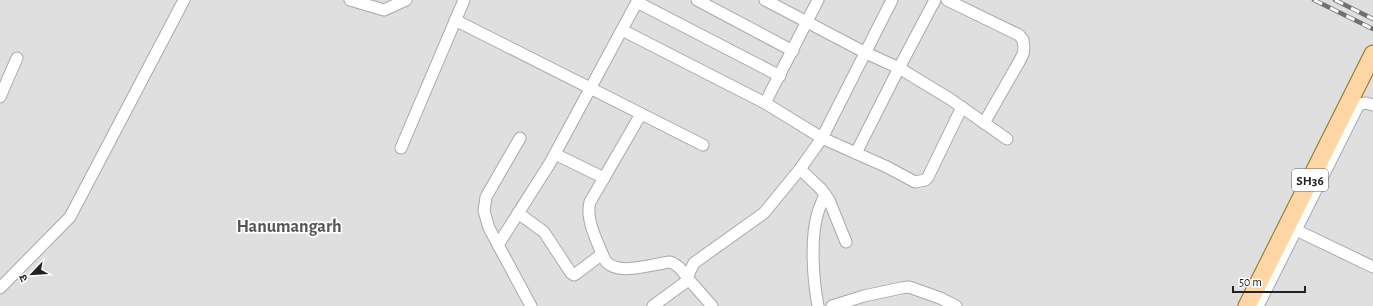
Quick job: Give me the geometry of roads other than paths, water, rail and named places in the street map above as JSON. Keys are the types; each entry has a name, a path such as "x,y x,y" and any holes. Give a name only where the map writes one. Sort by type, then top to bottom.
{"main road":[{"name":"SH36","path":"1247,306 1373,54"}],"street":[{"path":"0,288 70,217 184,0"},
{"path":"350,0 384,10 406,0"},
{"path":"401,148 464,0"},
{"path":"697,0 793,51"},
{"path":"765,0 866,53 899,68 950,99 1007,139"},
{"path":"765,104 808,23 818,0"},
{"path":"653,306 687,280 694,263 764,213 800,169 822,138 892,0"},
{"path":"856,154 935,0"},
{"path":"947,0 1019,35 1023,40 1024,48 1019,62 984,123"},
{"path":"498,245 555,154 638,1 780,76"},
{"path":"455,20 703,145"},
{"path":"622,30 765,104 822,138 915,182 925,180 932,171 962,107"},
{"path":"0,97 17,58"},
{"path":"1258,306 1357,108 1360,104 1366,103 1373,105"},
{"path":"641,114 590,202 588,208 590,221 602,254 608,264 612,267 619,268 642,267 665,262 674,263 687,280 691,282 712,306"},
{"path":"520,138 486,197 484,211 485,218 498,245 531,306"},
{"path":"555,154 604,178"},
{"path":"800,169 825,194 833,207 846,242"},
{"path":"818,306 814,277 815,229 818,210 825,194"},
{"path":"518,213 544,232 570,272 574,275 602,254"},
{"path":"1296,230 1373,267"},
{"path":"832,306 864,296 901,288 909,288 940,298 956,306"}],"railway":[{"path":"1314,0 1373,29"},
{"path":"1335,0 1373,19"}],"district":[{"name":"Hanumangarh","path":"289,226"}]}
